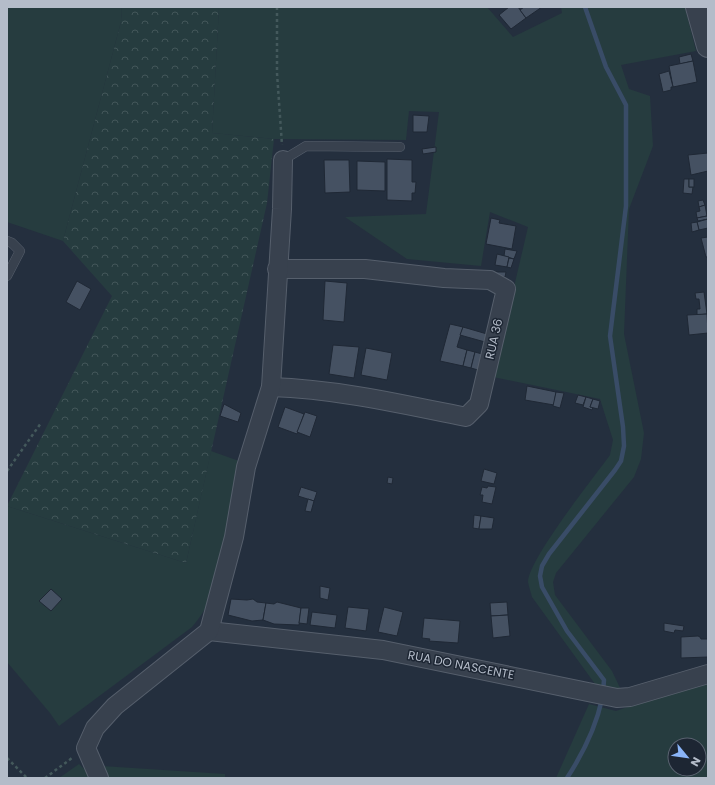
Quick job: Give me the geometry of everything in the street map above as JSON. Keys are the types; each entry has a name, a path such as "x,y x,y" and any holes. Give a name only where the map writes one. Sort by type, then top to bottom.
{"street":[{"path":"697,7 708,46"},
{"path":"99,778 86,748 95,728 115,706 209,631 234,536 246,467 271,387 282,208 283,160"},
{"name":"RUA 36","path":"271,387 301,388 344,394 466,417 479,404 506,289 490,280 444,278 364,269 277,270"},
{"name":"RUA DO NASCENTE","path":"209,631 383,650 589,691 617,698 630,697 708,674"}],"lane":[{"path":"283,160 306,146 400,147"},
{"path":"7,241 12,243 20,251 7,276"}],"path":[{"path":"277,7 277,73 283,160"},
{"path":"7,471 41,423"},
{"path":"45,778 86,748"},
{"path":"7,758 27,778"}],"green space":[{"path":"7,7 122,7 121,22 63,241 7,222"},
{"path":"122,7 219,7 212,133 274,139 267,203 186,563 7,506 112,296 63,241 121,22"},
{"path":"219,7 487,7 513,37 562,13 561,7 685,7 696,51 621,65 629,89 650,96 653,146 629,209 624,334 644,433 641,459 634,477 556,573 553,582 555,595 612,671 622,692 595,684 532,597 528,582 531,571 550,538 610,455 613,440 600,399 493,377 528,227 490,212 481,266 407,259 345,217 426,214 439,112 409,111 406,140 274,139 212,133"},
{"path":"211,451 239,461 219,577 208,604 192,627 59,726 50,713 7,662 7,506 186,563"},
{"path":"708,682 708,778 556,778 589,704 616,711 667,693"},
{"path":"79,764 87,772 90,778 59,778"},
{"path":"102,766 225,774 225,778 108,778"}],"building":[{"path":"509,7 518,7 526,18 511,29 499,15"},
{"path":"524,7 542,7 526,18 520,10"},
{"path":"691,54 693,61 680,64 679,57"},
{"path":"693,61 697,82 673,87 669,66"},
{"path":"669,71 673,87 671,87 671,90 663,92 659,74"},
{"path":"413,115 429,116 427,132 413,132"},
{"path":"436,147 436,152 423,154 422,149"},
{"path":"708,153 708,171 691,175 688,155"},
{"path":"387,159 412,160 412,182 416,182 415,193 412,193 412,201 387,200"},
{"path":"324,160 349,160 350,192 325,193"},
{"path":"357,161 385,162 385,191 357,190"},
{"path":"684,179 689,179 689,187 693,187 692,194 683,193"},
{"path":"689,179 694,179 694,187 689,187"},
{"path":"703,200 705,205 699,207 698,201"},
{"path":"705,205 707,216 697,218 696,212 700,211 699,207"},
{"path":"707,216 708,219 698,221 697,218"},
{"path":"491,218 500,220 499,223 516,226 512,249 486,244"},
{"path":"708,219 708,228 699,230 697,222"},
{"path":"697,222 699,230 692,232 691,223"},
{"path":"708,237 708,257 706,257 701,238"},
{"path":"505,249 517,251 514,259 504,256"},
{"path":"497,254 509,257 507,267 495,265"},
{"path":"509,258 514,259 511,268 507,267"},
{"path":"495,272 506,272 505,277 495,276"},
{"path":"77,281 91,289 80,310 66,302"},
{"path":"325,281 347,283 344,322 323,320"},
{"path":"704,292 707,314 697,315 697,309 700,309 699,299 696,299 695,293"},
{"path":"707,314 708,333 689,335 687,315"},
{"path":"450,324 463,327 457,347 467,350 463,366 440,361"},
{"path":"463,327 487,334 485,342 460,335"},
{"path":"333,345 359,347 354,378 329,374"},
{"path":"366,348 392,353 387,380 361,375"},
{"path":"467,350 475,352 471,368 463,366"},
{"path":"475,352 482,354 478,370 471,368"},
{"path":"527,386 556,392 554,405 525,400"},
{"path":"556,392 564,393 560,408 553,406"},
{"path":"578,395 586,397 583,405 575,403"},
{"path":"586,397 593,399 590,407 593,407 592,410 583,407"},
{"path":"593,399 600,401 598,409 590,407"},
{"path":"224,404 241,413 238,422 220,416"},
{"path":"285,407 304,414 297,434 278,427"},
{"path":"305,412 317,416 310,437 297,432"},
{"path":"484,469 497,473 494,484 481,481"},
{"path":"388,477 393,478 392,484 387,483"},
{"path":"488,486 496,487 492,504 482,502 483,495 480,495 482,487 487,488"},
{"path":"301,487 317,492 314,501 298,496"},
{"path":"308,499 314,501 311,512 305,511"},
{"path":"474,515 481,516 479,529 473,528"},
{"path":"481,516 494,518 492,529 479,529"},
{"path":"320,586 330,588 328,600 320,598"},
{"path":"51,589 62,599 51,611 39,601"},
{"path":"231,599 253,599 257,602 266,603 263,620 252,621 228,615"},
{"path":"277,602 301,608 299,625 274,624 263,620 266,603 274,604"},
{"path":"507,602 508,615 491,616 490,603"},
{"path":"348,607 369,609 366,631 345,628"},
{"path":"384,607 403,612 397,636 378,632"},
{"path":"301,608 309,608 307,624 299,623"},
{"path":"312,612 337,615 335,628 310,625"},
{"path":"508,615 510,636 493,638 491,616"},
{"path":"424,618 460,621 458,643 429,641 430,639 422,638"},
{"path":"664,623 684,626 683,631 675,630 674,633 664,631"},
{"path":"698,636 701,639 708,639 708,657 681,658 681,637"}],"waterway":[{"path":"585,7 606,67 626,105 626,206 610,336 623,427 624,446 621,461 549,554 542,566 540,576 542,587 567,631 604,680 603,692"},
{"path":"567,778 588,740 602,699"}]}
